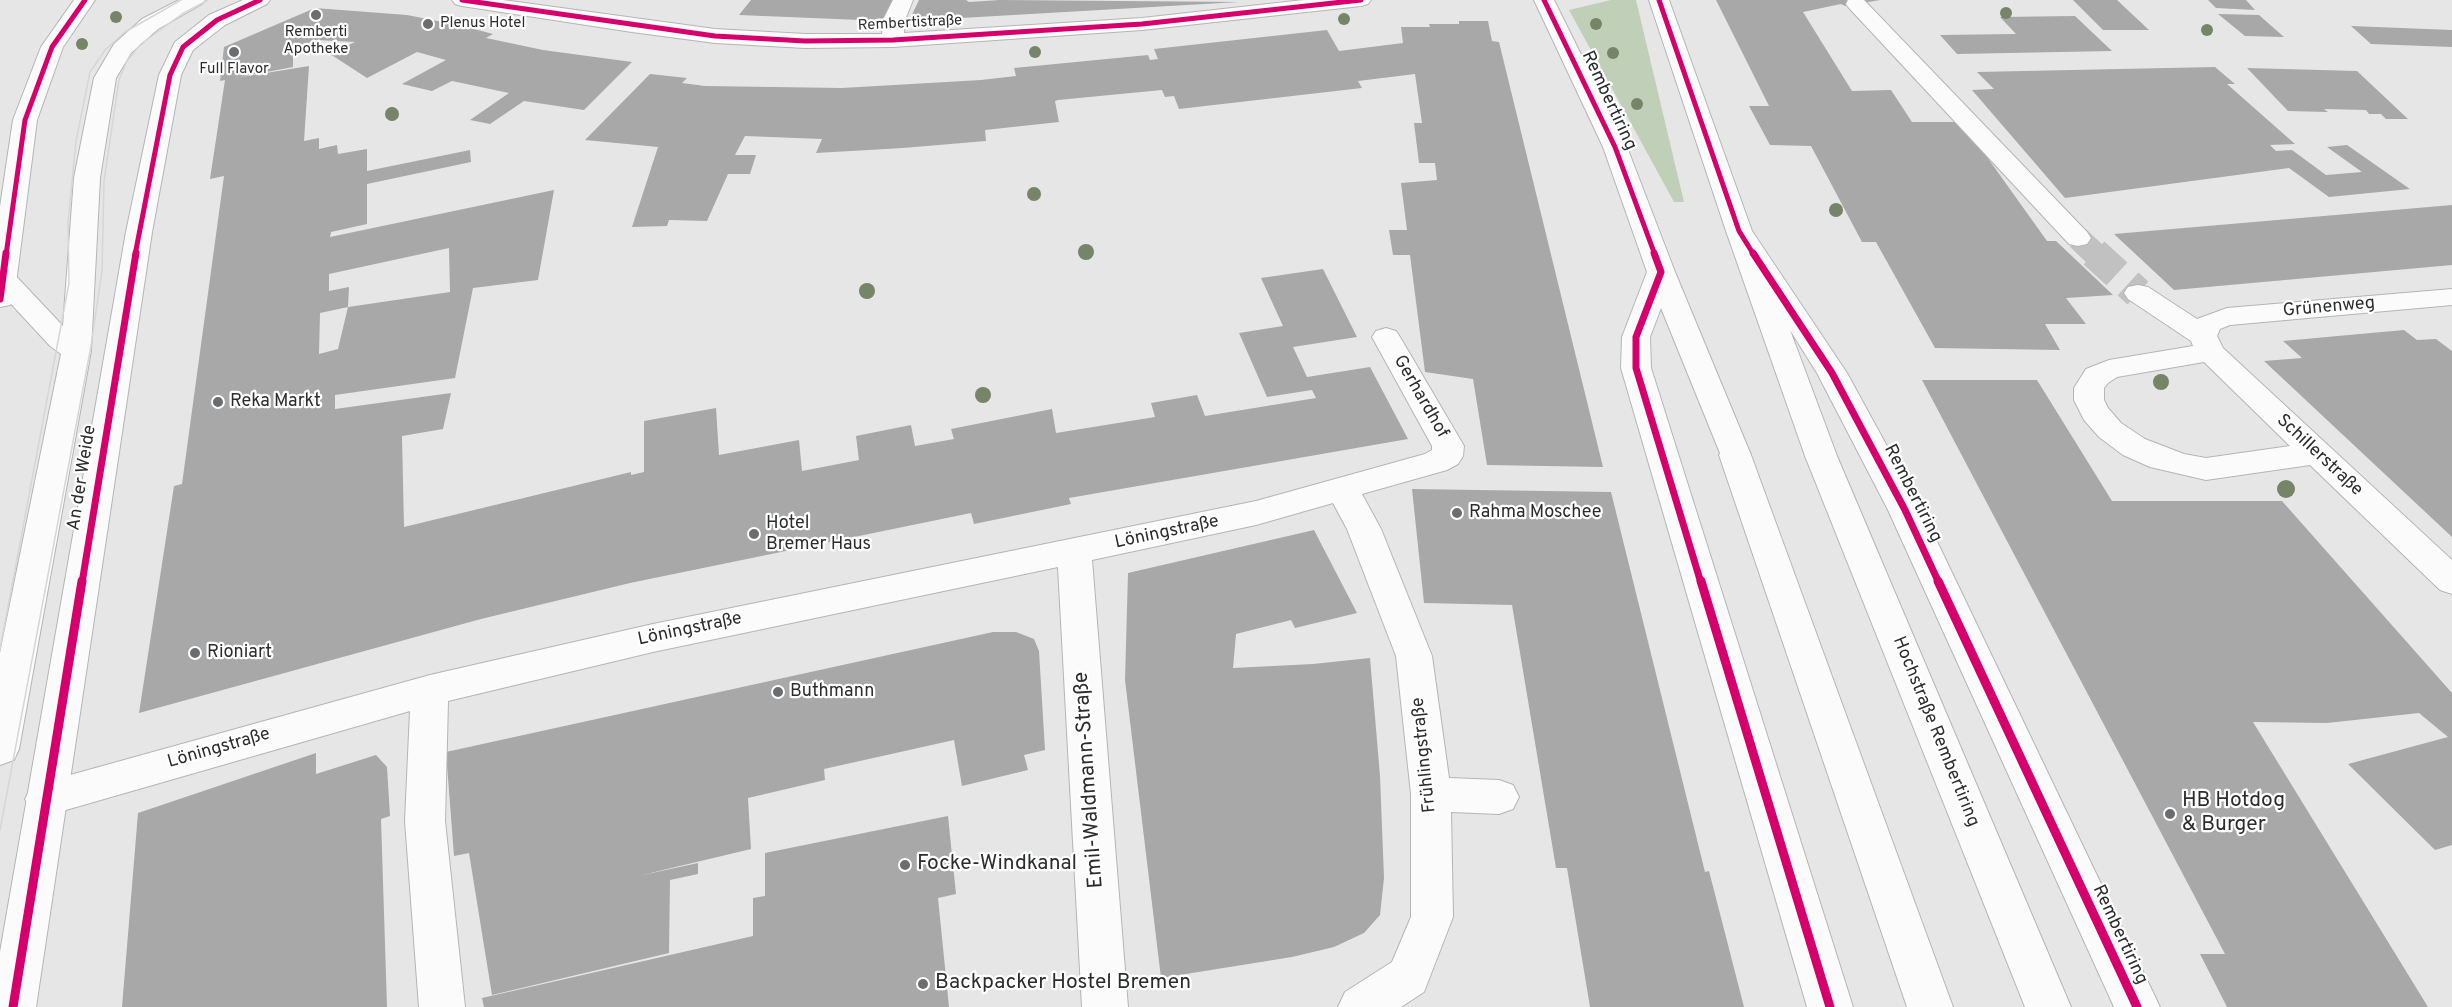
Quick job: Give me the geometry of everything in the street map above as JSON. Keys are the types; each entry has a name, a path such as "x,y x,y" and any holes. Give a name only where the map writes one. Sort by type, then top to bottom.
{"main road":[{"path":"76,351 60,340 2,289 25,120 52,46 85,0"},
{"path":"0,748 76,351 87,178 105,78 122,49 150,24 195,0"},
{"name":"An der Weide","path":"13,1007 139,232 171,75 183,47 217,20 260,0"},
{"name":"Rembertistraße","path":"462,0 715,36 805,41 893,40 1142,24 1361,0"},
{"path":"893,40 894,20 903,0"},
{"name":"Rembertiring","path":"1544,0 1615,147 1660,272 1735,454 1930,1007"},
{"name":"Rembertiring","path":"1659,0 1739,231 1821,456"},
{"path":"1856,4 2078,238"},
{"name":"Rembertiring","path":"1739,231 1832,374 1905,510 2137,1007"},
{"path":"1660,272 1636,337 1636,368 1830,1007"},
{"name":"Schillerstraße","path":"2138,293 2207,337 2316,453 2452,581"},
{"name":"Grünenweg","path":"2316,453 2206,469 2161,459 2134,447 2110,430 2095,413 2089,400 2089,388 2097,376 2109,369 2207,337 2227,317 2452,297"},
{"name":"Gerhardhof","path":"1342,488 1436,462 1447,456 1448,446 1386,337"},
{"name":"Hochstraße Rembertiring","path":"1821,456 2048,1007"},
{"name":"Löningstraße","path":"45,799 430,690 664,635 1256,513 1342,488"},
{"name":"Frühlingstraße","path":"1342,488 1364,530 1414,656 1431,794 1432,917 1408,976 1361,1007"},
{"name":"Emil-Waldmann-Straße","path":"1074,552 1105,1007"},
{"path":"430,690 425,821 442,1007"},
{"path":"1431,794 1499,797"}],"green space":[{"path":"1611,0 1636,0 1684,202 1674,202 1569,10"}],"building":[{"path":"751,0 894,0 885,21 739,15"},
{"path":"919,0 966,0 969,2 1000,0 1239,2 909,21"},
{"path":"1716,0 1880,0 1845,6 1841,4 1803,12 1852,91 1891,90 1912,122 1962,122 2047,241 2056,241 2113,295 2066,298 2086,324 2045,324 2060,350 1935,348 1876,242 1862,242 1811,146 1770,145 1749,106 1769,106"},
{"path":"2073,0 2117,0 2149,30 2103,30"},
{"path":"2208,0 2246,0 2255,10 2216,8"},
{"path":"315,8 407,15 463,26 493,34 486,38 543,50 632,62 584,110 524,101 490,124 470,120 509,93 452,81 432,91 402,84 446,60 417,52 367,78 330,54 355,42 316,40 293,49 293,67 235,78 309,66 304,141 319,138 319,149 337,145 338,154 367,149 367,171 470,150 471,162 367,184 367,224 331,232 330,237 554,190 538,280 473,288 455,378 335,395 335,409 451,393 443,429 402,436 404,527 631,472 631,475 644,472 644,421 716,408 719,455 799,440 802,471 859,460 856,436 911,425 915,446 954,439 951,429 1052,409 1056,433 1155,417 1151,403 1197,395 1205,416 1316,398 1312,390 1267,397 1239,333 1283,326 1261,278 1323,269 1357,337 1293,347 1307,377 1370,367 1408,439 1069,498 1071,504 974,524 971,513 630,583 481,619 139,713 174,486 182,484 224,176 210,179 225,80 220,81 224,47","holes":["449,248 450,292 348,307 349,287 329,291 329,274","348,307 338,349 319,354 320,313"]},
{"path":"2218,14 2259,15 2284,37 2245,36"},
{"path":"2075,16 2112,51 1957,54 1940,35 2016,34 2000,17"},
{"path":"1459,21 1488,21 1492,41 1499,42 1603,467 1487,465 1473,379 1425,372 1410,255 1393,255 1389,230 1407,230 1401,183 1437,180 1435,163 1419,163 1414,123 1422,123 1415,74 1358,81 1362,88 1179,109 1174,96 1165,97 1162,90 1058,100 1055,101 1059,122 985,130 986,141 816,153 822,139 745,136 735,155 756,155 750,174 728,174 707,221 669,220 667,226 632,227 658,147 585,140 650,74 687,78 682,83 705,86 842,88 981,80 1016,76 1014,68 1148,55 1150,60 1158,59 1154,49 1327,30 1339,51 1403,43 1401,27 1459,24"},
{"path":"2351,26 2452,30 2452,47 2371,44"},
{"path":"2215,67 2235,84 2227,84 2295,144 2270,145 2276,151 2292,150 2326,175 2362,172 2327,147 2347,145 2410,189 2329,197 2289,168 2065,198 1972,90 1994,89 1977,72"},
{"path":"2247,68 2357,71 2408,119 2386,119 2381,114 2369,114 2366,110 2288,111"},
{"path":"2452,205 2452,265 2174,290 2114,234"},
{"path":"2404,330 2417,340 2436,339 2452,351 2452,537 2264,361 2302,358 2283,341"},
{"path":"1922,380 2037,380 2112,501 2282,501 2452,693 2452,845 2435,850 2348,764 2448,737 2419,713 2327,723 2253,722 2428,1007 2227,1007 2200,954 2225,954"},
{"path":"1412,489 1611,492 1705,872 1709,871 1744,1007 1590,1007 1567,868 1556,868 1512,605 1424,603"},
{"path":"1314,530 1357,613 1295,628 1291,620 1236,634 1233,668 1313,664 1370,658 1380,776 1384,878 1380,915 1364,933 1334,947 1292,957 1161,978 1125,680 1128,573"},
{"path":"993,632 1016,632 1034,639 1039,651 1045,750 1024,755 1028,770 962,786 954,740 824,769 825,780 748,798 751,849 638,876 698,863 698,874 670,880 669,953 492,995 469,853 454,856 446,752"},
{"path":"316,753 316,774 376,755 387,767 390,816 381,819 387,1007 122,1007 138,813"},
{"path":"948,816 956,894 938,898 949,1007 484,1007 482,998 753,936 753,898 765,896 765,853"}],"tunnel":[{"path":"2078,238 2096,255"},
{"path":"2094,253 2138,293"}],"tram line":[{"path":"0,649 69,283 68,223 76,141 90,72 105,50 125,32 181,0"},
{"path":"0,830 91,346 102,271 104,181 119,80 127,61 141,44 182,14 208,0"}],"cycle path":[{"path":"0,299 25,120 52,47 85,0"},
{"path":"13,1007 139,232 170,75 183,47 217,20 260,0"},
{"path":"462,0 715,36 805,41 893,40 1142,24 1361,0"},
{"path":"1544,0 1615,147 1661,272 1636,337 1636,368 1830,1007"},
{"path":"1659,0 1739,231 1832,373 1905,510 2137,1007"}],"place":[{"name":"Remberti Apotheke","path":"316,15"},
{"name":"Plenus Hotel","path":"428,24"},
{"name":"Full Flavor","path":"234,52"},
{"name":"Reka Markt","path":"218,402"},
{"name":"Rahma Moschee","path":"1457,513"},
{"name":"Hotel Bremer Haus","path":"754,534"},
{"name":"Rioniart","path":"195,653"},
{"name":"Buthmann","path":"778,692"},
{"name":"HB Hotdog & Burger","path":"2170,814"},
{"name":"Focke-Windkanal","path":"905,865"},
{"name":"Backpacker Hostel Bremen","path":"923,984"}]}
